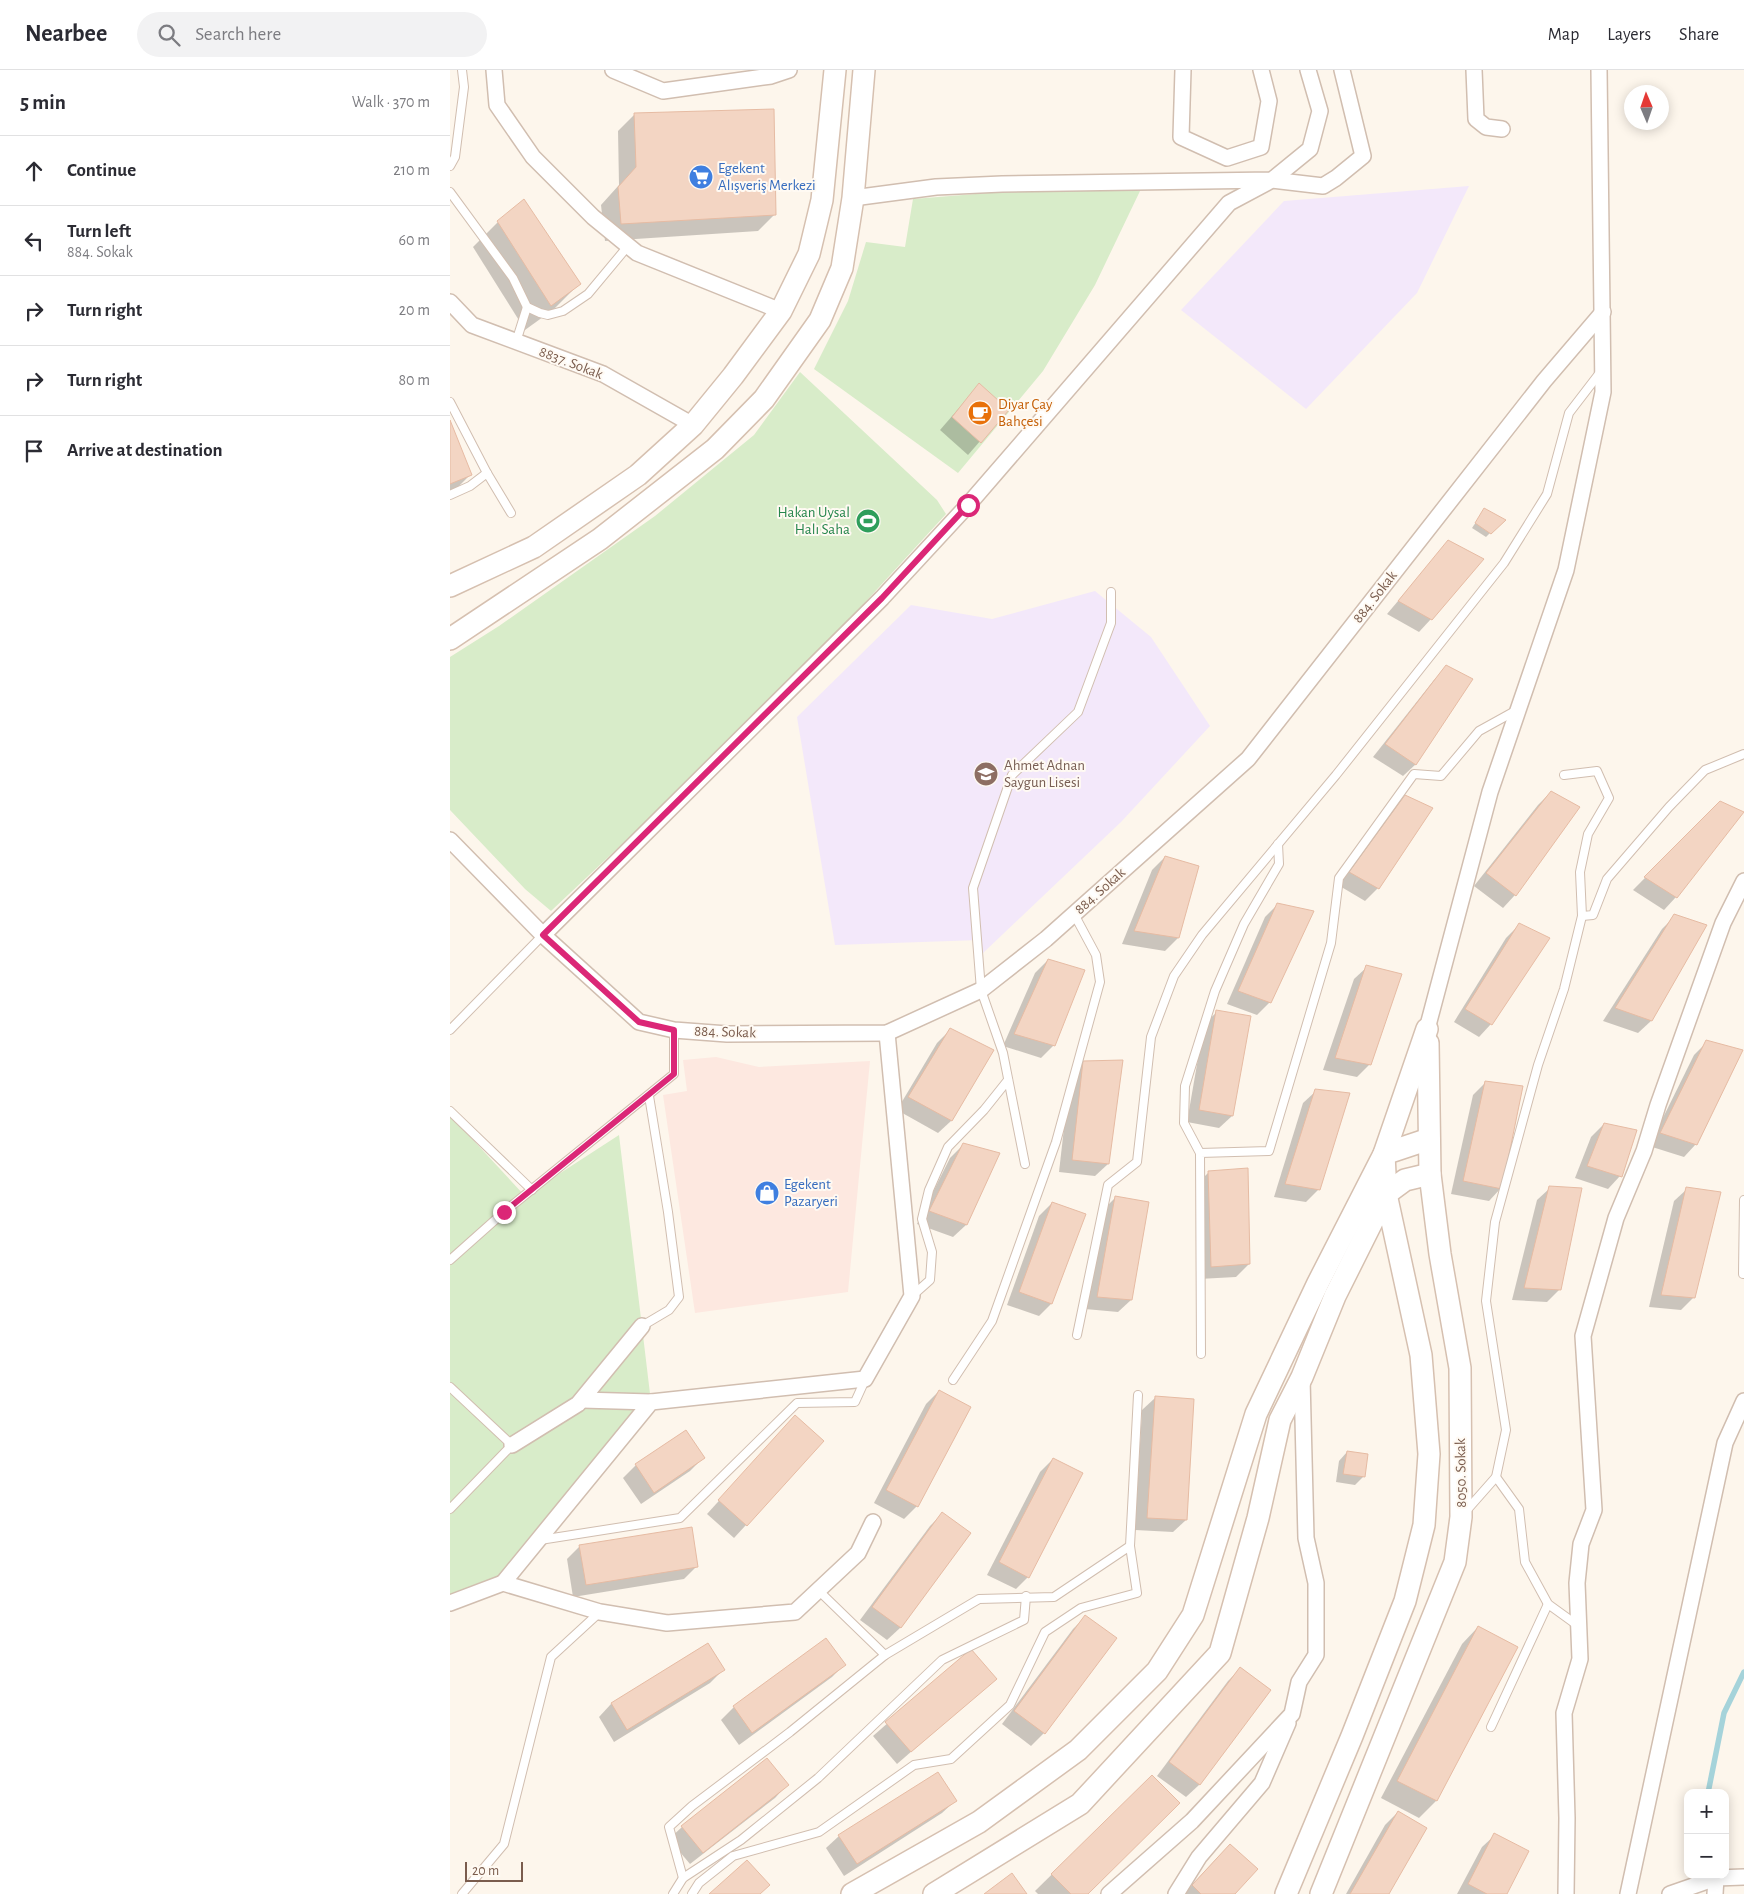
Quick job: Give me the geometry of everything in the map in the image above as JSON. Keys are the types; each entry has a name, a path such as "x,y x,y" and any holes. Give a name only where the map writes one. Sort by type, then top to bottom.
{"street":[{"path":"494,70 497,105 533,157 593,218 637,253 781,311"},
{"path":"613,70 663,91 771,76 789,70"},
{"path":"450,586 534,547 638,474 693,425 733,376 781,311 809,254 822,200 835,70"},
{"path":"450,639 600,539 715,449 764,399 820,320 842,268 853,198 864,70"},
{"path":"1184,70 1180,137 1227,158 1261,147 1269,101 1261,70"},
{"path":"543,935 888,591 968,505 1229,203 1272,180 1310,149 1320,111 1308,70"},
{"path":"853,198 936,187 1002,184 1272,180 1323,186 1336,178 1362,156 1342,70"},
{"path":"1474,70 1476,119 1486,127 1502,129"},
{"path":"852,1894 980,1822 1078,1750 1157,1671 1193,1615 1256,1414 1318,1283 1384,1154 1428,1029 1490,792 1566,570 1603,392 1599,70"},
{"name":"8837. Sokak","path":"450,302 472,325 603,374 693,425"},
{"name":"884. Sokak","path":"450,840 543,935 639,1022 674,1030 727,1034 887,1033 981,990 1074,914 1248,759 1544,381 1603,312"},
{"path":"693,425 715,449"},
{"path":"1566,1894 1568,1818 1564,1712 1580,1659 1577,1625 1577,1583 1581,1544 1594,1510 1583,1336 1616,1218 1644,1151 1658,1105 1723,923 1744,881"},
{"name":"8050. Sokak","path":"1321,1894 1455,1562 1461,1517 1460,1368 1440,1254 1430,1174 1428,1029"},
{"path":"582,1400 651,1402 865,1379 912,1296 887,1033"},
{"path":"1384,1154 1429,1139"},
{"path":"1286,1894 1352,1736 1405,1600 1424,1525 1429,1454 1421,1355 1386,1194 1384,1154"},
{"path":"934,1894 1080,1804 1220,1652 1258,1518 1280,1420 1302,1377 1335,1296 1386,1194 1405,1180 1430,1174"},
{"path":"512,1445 582,1400 642,1326"},
{"path":"1176,1894 1199,1858 1262,1783 1292,1714 1299,1682 1316,1655 1316,1582 1306,1538 1302,1377"},
{"path":"1628,1894 1726,1443 1744,1401"},
{"path":"450,1603 503,1583 651,1402"},
{"path":"503,1583 600,1612 667,1623 795,1612 858,1553 873,1522"},
{"path":"1109,1894 1192,1821 1292,1714"},
{"path":"1729,1878 1744,1877"},
{"path":"1670,1894 1713,1879"},
{"path":"1715,1894 1716,1879"}],"lane":[{"path":"450,166 455,157 464,87 462,70"},
{"path":"450,192 513,278 527,307 533,311 548,315 563,311 588,294 628,246"},
{"path":"516,342 527,307"},
{"path":"1077,1335 1108,1184 1137,1162 1151,1037 1174,976 1202,935 1342,767 1504,563 1547,494 1569,413 1603,368"},
{"path":"450,402 487,473 511,513"},
{"path":"450,495 470,486 487,473"},
{"path":"1025,1164 1003,1053 981,990 973,888 1012,775 1078,712 1111,623 1111,592"},
{"path":"1200,1153 1269,1151 1331,943 1339,878 1414,774 1441,776 1480,731 1518,709"},
{"path":"1582,916 1592,915 1607,879 1669,807 1705,770 1744,754"},
{"path":"1461,1517 1496,1477 1506,1430 1486,1301 1495,1222 1538,1066 1564,989 1582,916 1580,872 1588,834 1609,798 1597,771 1564,775"},
{"path":"1201,1354 1200,1153 1184,1123 1186,1086 1215,991 1244,924 1279,864 1278,844"},
{"path":"953,1380 992,1321 1056,1142 1100,982 1096,955 1074,914"},
{"path":"450,1030 543,935"},
{"path":"450,1260 674,1074 674,1030"},
{"path":"912,1296 930,1280 932,1252 922,1219 933,1182 948,1147 984,1110 1008,1080"},
{"path":"642,1326 669,1310 679,1296 668,1212 649,1096"},
{"path":"450,1111 532,1190"},
{"path":"1743,1274 1744,1200"},
{"path":"538,1541 680,1518 796,1403 855,1402 865,1379"},
{"path":"450,1387 512,1445 450,1509"},
{"path":"692,1894 699,1883 733,1856 819,1832 914,1765 951,1759 1010,1705 1044,1632 1082,1608 1137,1593 1130,1546 1138,1395"},
{"path":"1496,1477 1519,1509 1525,1562 1548,1604 1577,1625"},
{"path":"683,1878 669,1827 692,1806 790,1732 885,1655 979,1599 1054,1596 1130,1546"},
{"path":"818,1590 885,1655"},
{"path":"673,1894 683,1878 741,1840 818,1778 942,1660 1024,1620 1026,1596"},
{"path":"1491,1727 1548,1604"},
{"path":"462,1894 504,1844 551,1657 600,1612"}],"shaded area":[{"path":"1469,186 1417,293 1306,409 1181,310 1284,201"},
{"name":"Ahmet Adnan Saygun Lisesi","path":"1095,591 1151,637 1210,726 1121,822 982,954 980,940 835,945 797,717 911,605 992,619"},
{"name":"Egekent Pazaryeri","path":"716,1057 759,1067 870,1061 848,1292 695,1313 663,1095 687,1091 683,1060"}],"green space":[{"path":"1013,191 1140,191 1095,285 1043,371 958,473 814,369 848,301 866,242 905,247 913,199"},
{"path":"800,372 937,500 946,514 826,645 744,729 551,911 525,889 450,810 450,657 499,626 655,516 754,435"},
{"path":"450,1115 525,1196 619,1135 651,1402 492,1585 450,1601"}],"building":[{"name":"Egekent Alışveriş Merkezi","path":"774,109 776,215 621,224 618,187 636,167 634,113"},
{"path":"524,199 581,284 551,306 497,221"},
{"name":"Diyar Çay Bahçesi","path":"979,383 1009,410 981,443 952,417"},
{"path":"450,420 472,475 450,484"},
{"path":"1484,508 1506,520 1491,534 1475,523"},
{"path":"1448,540 1484,559 1432,620 1398,601"},
{"path":"1446,665 1473,679 1416,765 1385,744"},
{"path":"1551,791 1580,807 1516,896 1486,873"},
{"path":"1405,795 1433,808 1379,889 1349,872"},
{"path":"1720,801 1744,812 1677,898 1644,877"},
{"path":"1165,856 1199,866 1179,938 1134,931"},
{"path":"1277,903 1314,911 1271,1003 1238,991"},
{"path":"1674,914 1707,925 1652,1021 1615,1008"},
{"path":"1519,923 1550,938 1492,1025 1465,1009"},
{"path":"1048,959 1085,970 1055,1046 1014,1034"},
{"path":"1366,965 1402,974 1371,1065 1335,1058"},
{"path":"1216,1010 1251,1016 1233,1116 1199,1110"},
{"path":"950,1028 994,1050 952,1121 908,1097"},
{"path":"1706,1040 1743,1050 1697,1145 1660,1133"},
{"path":"1123,1060 1109,1164 1072,1160 1083,1061"},
{"path":"1485,1081 1523,1086 1502,1189 1463,1181"},
{"path":"1315,1089 1350,1093 1320,1190 1285,1184"},
{"path":"1604,1123 1637,1130 1622,1177 1587,1166"},
{"path":"963,1143 1000,1153 967,1225 929,1211"},
{"path":"1248,1168 1250,1264 1211,1267 1208,1171"},
{"path":"1549,1186 1582,1188 1561,1290 1524,1288"},
{"path":"1686,1187 1721,1192 1695,1298 1661,1295"},
{"path":"1115,1196 1149,1202 1132,1300 1097,1297"},
{"path":"1052,1202 1086,1214 1052,1304 1019,1292"},
{"path":"939,1390 971,1407 918,1507 886,1490"},
{"path":"1155,1396 1194,1399 1187,1520 1147,1518"},
{"path":"795,1415 824,1441 747,1526 718,1500"},
{"path":"686,1430 705,1458 654,1493 635,1464"},
{"path":"1347,1451 1368,1454 1365,1477 1343,1474"},
{"path":"1053,1458 1083,1473 1029,1578 999,1562"},
{"path":"942,1512 971,1533 901,1628 872,1607"},
{"path":"692,1527 698,1567 586,1585 579,1545"},
{"path":"1085,1615 1117,1638 1045,1734 1014,1711"},
{"path":"1478,1626 1518,1647 1437,1801 1397,1781"},
{"path":"826,1638 846,1665 752,1733 733,1706"},
{"path":"708,1643 725,1670 627,1730 611,1703"},
{"path":"971,1649 997,1679 911,1752 885,1722"},
{"path":"1240,1667 1271,1690 1200,1785 1169,1762"},
{"path":"767,1758 789,1785 703,1853 681,1826"},
{"path":"938,1772 957,1801 857,1864 838,1835"},
{"path":"1152,1775 1180,1803 1088,1894 1071,1894 1051,1874"},
{"path":"1398,1811 1427,1828 1389,1894 1350,1894"},
{"path":"1494,1833 1529,1851 1507,1894 1487,1894 1468,1884"},
{"path":"1230,1844 1258,1869 1235,1894 1201,1894 1192,1885"},
{"path":"747,1860 770,1885 760,1894 709,1894"},
{"path":"1012,1873 1027,1894 984,1894"}],"waterway":[{"path":"1709,1789 1724,1713 1744,1672"}],"place":[{"name":"Egekent Alışveriş Merkezi","path":"701,177"},
{"name":"Diyar Çay Bahçesi","path":"980,413"},
{"name":"Hakan Uysal Halı Saha","path":"868,521"},
{"name":"Ahmet Adnan Saygun Lisesi","path":"986,774"},
{"name":"Egekent Pazaryeri","path":"767,1193"}],"route":[{"path":"504,1212 674,1074 674,1030 639,1022 586,976 543,935 882,598 968,505"}]}
